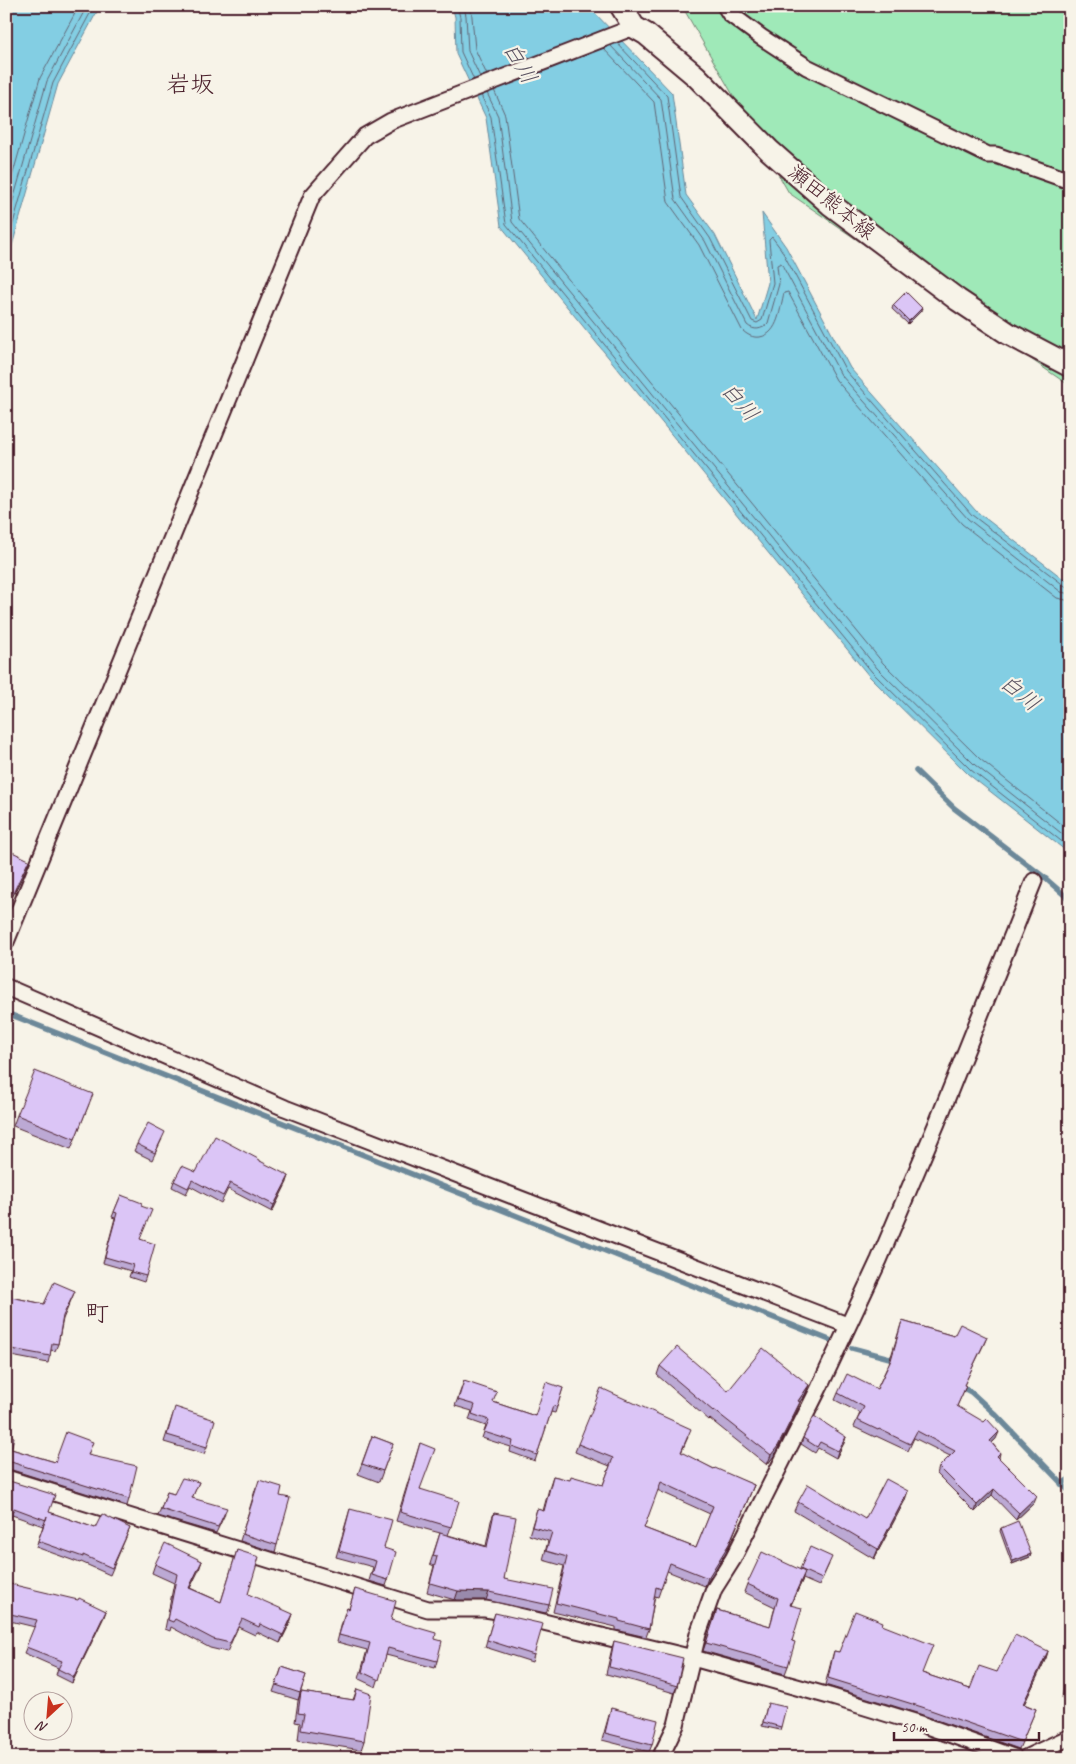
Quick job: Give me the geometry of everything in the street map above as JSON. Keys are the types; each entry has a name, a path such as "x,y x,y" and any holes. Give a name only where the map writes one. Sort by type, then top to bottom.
{"main road":[{"name":"瀬田熊本線","path":"621,6 627,30 646,34 696,76 768,150 830,204 958,300 1009,334 1070,366"}],"street":[{"path":"725,6 730,14 807,67 988,155 996,155 1070,181"},
{"path":"6,942 312,196 366,136 391,121 627,30"},
{"path":"660,1758 676,1725 698,1634 714,1589 746,1533 879,1260 937,1123 1034,881"},
{"path":"6,988 285,1108 847,1325"},
{"path":"6,1478 428,1609 485,1609 498,1611 693,1658 921,1724 1016,1758"},
{"path":"1025,1758 1070,1736"}],"green space":[{"path":"682,6 1070,6 1070,386 789,193"}],"water":[{"path":"6,6 100,6 58,84 6,267"},
{"name":"白川","path":"452,6 588,6 672,93 686,195 715,235 757,320 768,283 762,213 786,247 850,368 976,511 1070,584 1070,854 968,774 869,676 501,226 486,118 456,54 455,17"}],"building":[{"path":"906,292 922,308 909,321 893,305"},
{"path":"6,849 29,860 6,908 6,870 8,866 6,864"},
{"path":"6,1031 10,1033 6,1043"},
{"path":"35,1071 93,1094 75,1139 17,1115"},
{"path":"148,1123 165,1132 155,1153 137,1144"},
{"path":"215,1136 289,1176 274,1205 230,1183 223,1196 192,1180 188,1188 174,1181 182,1166 196,1172"},
{"path":"121,1195 142,1203 141,1206 152,1210 140,1239 155,1244 146,1276 131,1272 133,1265 105,1257 117,1213 114,1212"},
{"path":"54,1282 75,1291 63,1316 58,1344 52,1343 50,1356 6,1348 6,1296 44,1304"},
{"path":"6,1286 10,1287 6,1296"},
{"path":"902,1321 954,1336 960,1324 987,1337 964,1385 966,1386 957,1406 984,1422 987,1419 999,1432 990,1441 1000,1453 997,1456 1037,1496 1019,1513 994,1489 977,1505 939,1467 955,1451 917,1431 910,1444 857,1420 864,1407 838,1393 847,1374 877,1389 891,1360"},
{"path":"677,1347 728,1391 763,1348 809,1385 798,1401 800,1402 778,1446 771,1455 713,1411 660,1366"},
{"path":"464,1381 497,1392 493,1402 535,1416 546,1382 563,1388 557,1407 553,1406 537,1455 512,1446 513,1441 484,1432 489,1420 472,1414 475,1405 458,1400"},
{"path":"601,1388 691,1429 681,1452 714,1469 754,1485 729,1544 708,1578 670,1563 661,1589 656,1587 649,1629 619,1621 619,1619 556,1603 567,1557 546,1551 552,1532 532,1527 537,1509 544,1511 553,1476 570,1480 571,1476 603,1485 613,1458 578,1444","holes":["661,1482 713,1506 696,1548 644,1528"]},
{"path":"175,1407 215,1420 207,1447 167,1435"},
{"path":"814,1416 846,1437 838,1451 820,1442 817,1447 803,1438"},
{"path":"66,1432 93,1442 88,1455 137,1466 129,1499 6,1462 6,1434 14,1437 11,1449 55,1462"},
{"path":"372,1436 393,1444 383,1471 362,1464"},
{"path":"420,1443 435,1449 420,1489 459,1501 451,1527 400,1512"},
{"path":"182,1478 199,1482 192,1498 227,1508 218,1527 161,1509 167,1492 174,1494"},
{"path":"886,1479 908,1491 878,1549 798,1502 808,1484 865,1519"},
{"path":"6,1480 55,1495 49,1512 95,1528 102,1514 130,1528 112,1568 83,1555 83,1557 38,1541 46,1520 14,1508 13,1512 6,1509"},
{"path":"259,1480 282,1487 280,1496 290,1498 277,1545 242,1534"},
{"path":"350,1509 392,1520 384,1548 396,1552 388,1580 372,1575 376,1561 339,1551"},
{"path":"494,1513 516,1517 504,1579 553,1589 549,1605 489,1592 458,1591 430,1583 437,1557 433,1556 440,1533 487,1547"},
{"path":"1018,1521 1031,1554 1013,1561 1001,1528"},
{"path":"165,1543 202,1561 189,1588 221,1602 237,1550 259,1557 248,1594 293,1614 283,1635 260,1624 259,1627 242,1619 230,1643 213,1639 175,1619 173,1622 168,1620 177,1574 155,1564"},
{"path":"810,1547 832,1557 822,1579 800,1569"},
{"path":"762,1552 805,1572 790,1605 802,1608 792,1641 795,1642 788,1666 706,1643 717,1610 770,1626 778,1598 747,1584"},
{"path":"6,1583 78,1600 79,1598 106,1611 74,1677 58,1669 62,1661 26,1647 37,1620 6,1613"},
{"path":"355,1589 396,1601 391,1620 436,1633 435,1639 442,1641 437,1661 388,1648 379,1680 362,1672 370,1643 339,1635"},
{"path":"855,1611 883,1622 882,1625 933,1645 922,1673 970,1689 979,1666 997,1672 1015,1635 1048,1651 1023,1704 1036,1709 1022,1742 922,1707 828,1678 834,1651 839,1652"},
{"path":"495,1613 543,1624 534,1655 487,1640"},
{"path":"614,1641 683,1658 677,1686 609,1667"},
{"path":"1070,1663 1070,1691 1064,1690"},
{"path":"282,1667 306,1675 300,1693 276,1685"},
{"path":"357,1689 371,1694 364,1741 301,1730 304,1714 298,1713 301,1692 354,1700"},
{"path":"768,1703 786,1707 781,1727 763,1722"},
{"path":"611,1708 658,1720 652,1745 605,1733"}],"waterway":[{"path":"916,771 954,808 1045,878 1070,900"},
{"path":"9,1014 837,1343"},
{"path":"852,1348 897,1360"},
{"path":"958,1385 971,1392 995,1414 1070,1492"},
{"path":"1061,1484 1070,1479"}],"district":[{"name":"岩坂","path":"190,84"},
{"name":"町","path":"97,1313"}]}
